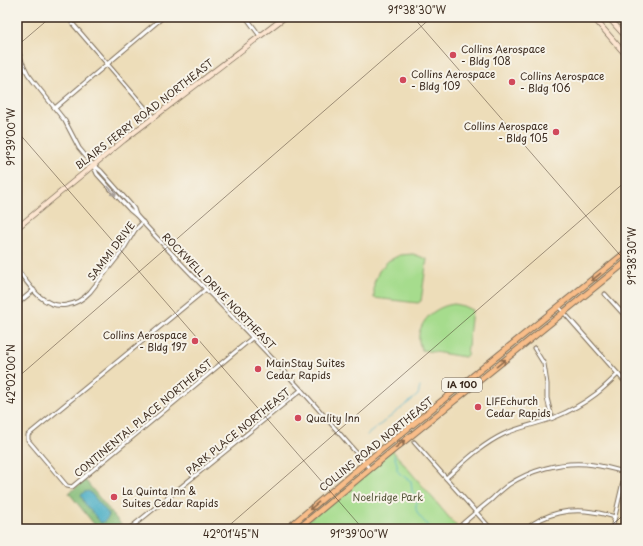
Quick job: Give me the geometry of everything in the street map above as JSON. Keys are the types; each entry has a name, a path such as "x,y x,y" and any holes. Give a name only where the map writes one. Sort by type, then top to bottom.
{"highway":[{"name":"COLLINS ROAD NORTHEAST","path":"287,529 365,463 626,252"},
{"name":"COLLINS ROAD NORTHEAST","path":"298,529 626,262"}],"main road":[{"name":"BLAIRS FERRY ROAD NORTHEAST","path":"17,228 93,165 285,17"},
{"path":"593,17 626,55"},
{"path":"608,17 626,37"}],"street":[{"path":"72,17 72,23 153,118"},
{"path":"55,108 163,17"},
{"path":"246,17 260,36"},
{"name":"ROCKWELL DRIVE NORTHEAST","path":"17,47 28,74 65,121 79,148 93,165 101,171 131,204 136,215 301,390 370,469"},
{"name":"SAMMI DRIVE","path":"17,270 43,299 53,304 61,305 77,303 90,292 100,280 123,250 135,230 143,222"},
{"name":"CONTINENTAL PLACE NORTHEAST","path":"206,289 28,435 28,440 67,486 72,487 252,338"},
{"path":"17,304 34,290"},
{"path":"605,294 626,317"},
{"path":"559,307 626,383"},
{"path":"534,348 544,364 548,384 547,398 552,418"},
{"path":"446,478 471,455 489,442 518,428 552,418 585,402 618,374"},
{"name":"PARK PLACE NORTHEAST","path":"129,529 301,390"},
{"path":"414,442 491,529"},
{"path":"460,526 512,483 526,475 547,467 587,464 626,470 612,529"},
{"path":"526,529 539,520 558,512 594,512 614,517"}],"green space":[{"path":"413,254 427,259 421,301 418,303 374,298 374,283 379,271 388,261 400,255"},
{"path":"454,304 472,310 467,355 465,357 422,350 419,343 419,332 425,320 432,313 444,306"},
{"name":"Noelridge Park","path":"392,450 458,528 457,529 298,529"},
{"path":"85,480 123,527 120,529 98,529 69,493"}],"water":[{"path":"89,491 109,516 101,523 85,504 81,495 84,492"}],"waterway":[{"path":"367,435 418,395 420,387"},
{"path":"394,455 397,470 400,474 411,481 412,491 419,499 416,505 417,512 431,529"}],"place":[{"name":"Collins Aerospace - Bldg 108","path":"453,55"},
{"name":"Collins Aerospace - Bldg 109","path":"403,80"},
{"name":"Collins Aerospace - Bldg 106","path":"512,82"},
{"name":"Collins Aerospace - Bldg 105","path":"556,132"},
{"name":"Collins Aerospace - Bldg 197","path":"195,341"},
{"name":"MainStay Suites Cedar Rapids","path":"258,369"},
{"name":"LIFEchurch Cedar Rapids","path":"478,407"},
{"name":"Quality Inn","path":"298,418"},
{"name":"La Quinta Inn & Suites Cedar Rapids","path":"114,497"}]}
